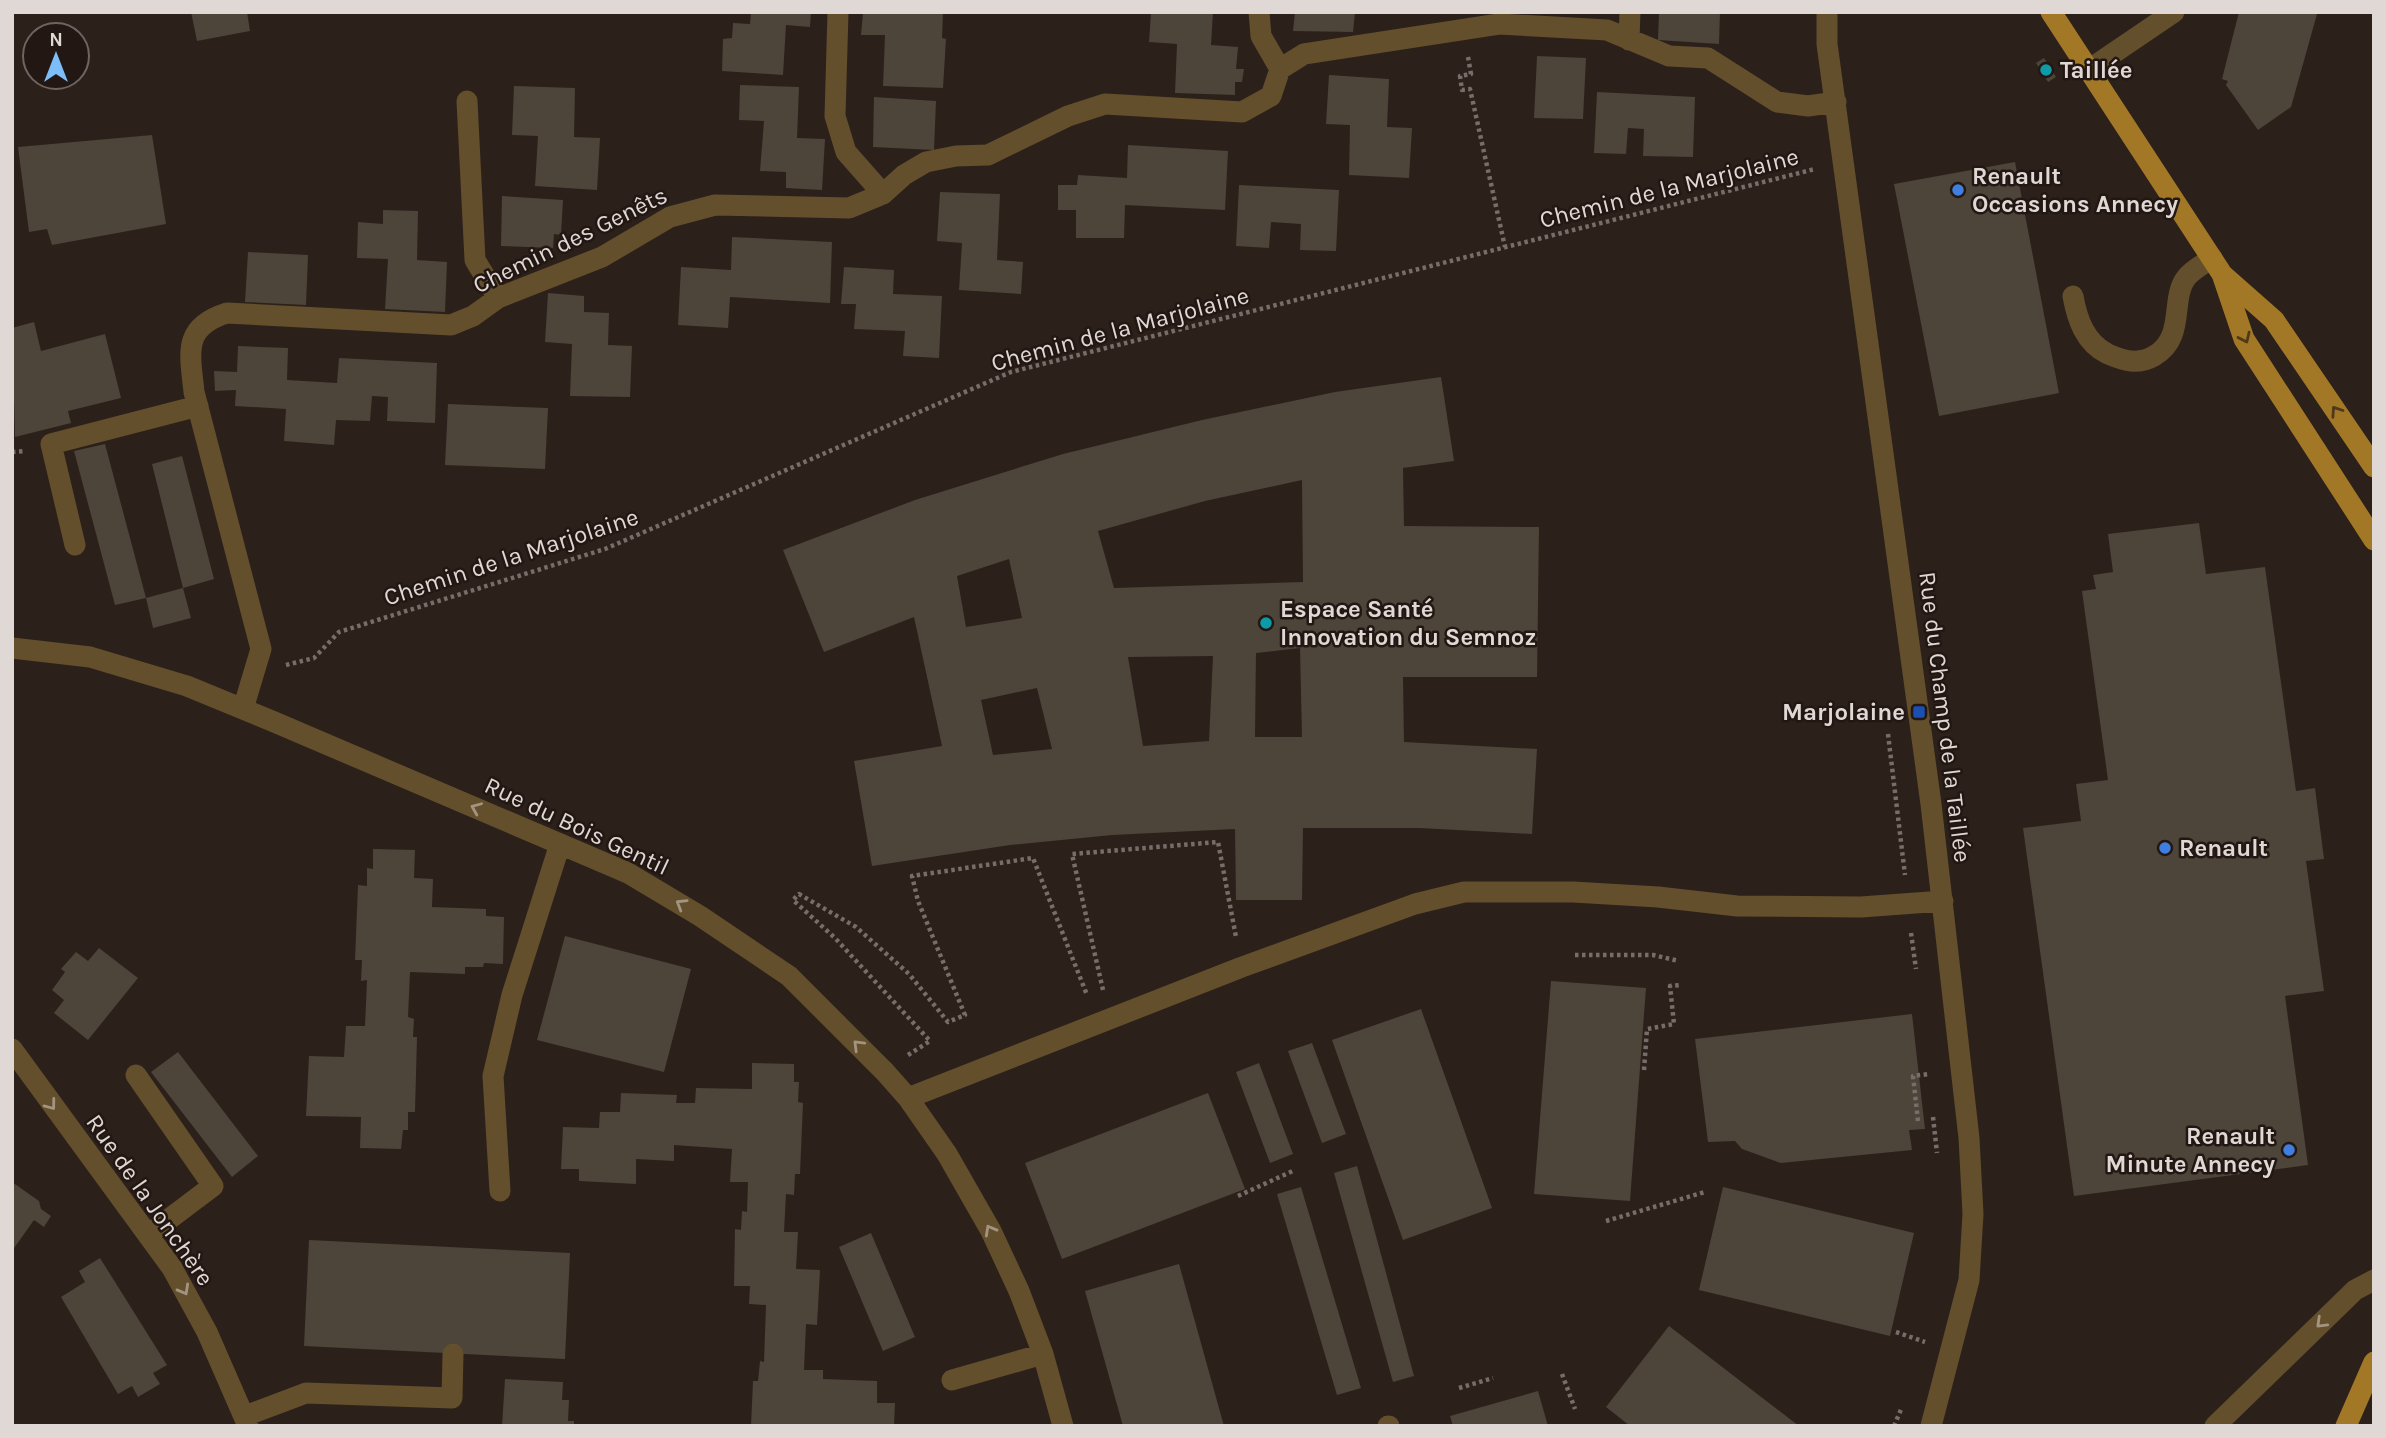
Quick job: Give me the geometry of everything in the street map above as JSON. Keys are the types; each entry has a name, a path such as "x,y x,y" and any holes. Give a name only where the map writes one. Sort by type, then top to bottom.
{"main road":[{"path":"2051,12 2217,266 2244,339 2374,540"},
{"path":"2217,266 2274,320 2374,467"},
{"path":"2346,1426 2374,1362"}],"street":[{"path":"838,12 835,116 846,152 883,194"},
{"path":"1259,12 1261,36 1280,69 1304,54 1499,24 1593,29 1607,30 1669,56 1708,58 1777,102 1808,106 1836,102"},
{"path":"1629,40 1630,12"},
{"name":"Rue du Champ de la Taillée","path":"1827,12 1826,44 1943,901 1969,1138 1973,1214 1969,1280 1931,1426"},
{"path":"2090,69 2174,12"},
{"name":"Chemin des Genêts","path":"243,709 261,649 198,406 190,350 193,337 206,320 227,313 451,325 473,316 498,298 602,257 670,217 715,205 849,208 883,194 904,175 926,162 956,156 988,155 1068,116 1105,104 1242,113 1270,96 1280,69"},
{"path":"467,101 475,260 498,298"},
{"path":"2073,296 2076,314 2092,342 2118,358 2132,362 2146,360 2160,353 2170,341 2185,279 2217,266"},
{"path":"75,545 51,444 198,406"},
{"name":"Rue du Bois Gentil","path":"12,648 90,657 187,686 243,709 628,873 700,916 789,976 885,1072 908,1098 947,1154 991,1231 1020,1291 1043,1354 1063,1426"},
{"path":"500,1191 493,1076 512,995 560,844"},
{"path":"908,1098 1242,967 1415,904 1464,892 1585,893 1737,905 1860,907 1943,901"},
{"name":"Rue de la Jonchère","path":"12,1049 172,1268 207,1332 246,1421"},
{"path":"136,1075 213,1186 148,1235"},
{"path":"2215,1426 2355,1290 2374,1280"},
{"path":"246,1421 306,1393 452,1398 453,1354"},
{"path":"952,1380 1043,1354"}],"path":[{"path":"1462,30 1471,74 1460,76 1462,90 1470,89 1505,247"},
{"name":"Chemin de la Marjolaine","path":"279,667 314,658 339,632 605,549 1011,372 1844,162"},
{"path":"1887,729 1917,975"},
{"path":"885,1072 930,1041 835,938 793,900 799,894 856,927 909,974 948,1022 965,1015 918,901 912,876 1033,858 1087,996 1103,991 1072,854 1218,842 1242,967"},
{"path":"1575,956 1653,956 1679,961"},
{"path":"1644,1070 1647,1029 1674,1024 1670,986 1681,985"},
{"path":"1927,1061 1930,1081"},
{"path":"1918,1121 1913,1076 1929,1074"},
{"path":"1932,1107 1937,1159"},
{"path":"1238,1196 1295,1170"},
{"path":"1606,1222 1705,1192"},
{"path":"1922,1354 1930,1331"},
{"path":"1896,1332 1926,1343"},
{"path":"1562,1374 1575,1409"},
{"path":"1459,1388 1493,1378"},
{"path":"1894,1426 1907,1396"}],"building":[{"path":"191,12 247,12 250,31 197,41"},
{"path":"751,12 811,12 810,27 786,25 783,75 722,71 723,39 732,38 733,23 750,24"},
{"path":"863,12 943,12 942,38 946,39 943,88 883,86 885,35 861,35"},
{"path":"1151,12 1213,12 1211,45 1238,47 1236,69 1244,69 1242,82 1235,82 1235,95 1175,93 1177,44 1149,42"},
{"path":"1295,12 1355,12 1353,32 1293,31"},
{"path":"1659,12 1720,12 1719,44 1658,40"},
{"path":"2239,12 2317,14 2291,107 2258,130 2226,85 2228,81 2222,79"},
{"path":"1537,56 1586,58 1583,119 1534,118"},
{"name":"Taillée","path":"2044,58 2056,77 2048,82 2036,63"},
{"path":"1329,75 1389,79 1387,127 1412,128 1409,178 1349,175 1350,125 1326,124"},
{"path":"740,85 799,87 797,138 825,139 822,190 786,188 786,172 760,171 764,121 739,120"},
{"path":"514,86 575,88 574,137 600,138 597,190 535,186 538,136 512,135"},
{"path":"1597,92 1695,97 1693,157 1643,156 1644,129 1628,128 1626,154 1594,153"},
{"path":"874,97 936,101 934,150 873,147"},
{"path":"152,135 166,224 52,245 47,229 29,232 18,147"},
{"path":"1128,145 1228,151 1225,210 1125,205 1124,238 1076,238 1076,210 1058,210 1058,185 1077,185 1078,175 1127,178"},
{"path":"2015,162 2059,393 1939,416 1894,184"},
{"path":"1239,185 1339,190 1336,251 1300,250 1301,224 1271,222 1269,248 1236,246"},
{"path":"940,192 1000,194 997,260 1023,262 1021,294 959,290 962,243 937,241"},
{"path":"502,196 563,200 561,235 554,234 553,248 501,246"},
{"path":"383,210 418,211 417,260 447,262 445,312 385,309 388,259 357,258 358,222 383,224"},
{"path":"732,237 832,242 830,303 730,297 728,328 678,325 681,267 731,270"},
{"path":"248,252 308,255 306,305 245,302"},
{"path":"844,267 894,270 893,294 942,296 939,358 903,356 905,331 854,329 856,304 841,304"},
{"path":"548,293 584,296 584,312 609,313 608,345 632,346 630,397 570,396 572,344 545,342"},
{"path":"34,322 41,351 105,334 121,398 68,411 71,423 15,437 12,328"},
{"path":"238,346 288,348 287,380 337,383 339,358 437,363 435,423 387,421 388,397 372,396 370,421 336,420 334,445 284,441 286,409 235,406 236,390 215,391 214,371 237,372"},
{"name":"Espace Santé Innovation du Semnoz","path":"1441,377 1454,461 1403,468 1404,526 1539,527 1537,677 1403,677 1404,742 1537,749 1532,834 1420,828 1303,828 1302,900 1236,900 1235,829 1112,835 1010,845 872,866 854,761 942,746 914,617 824,652 783,550 915,500 1063,454 1202,420 1335,392","holes":["1302,480 1303,582 1114,588 1098,531 1205,501","1009,559 1022,618 966,627 957,576","1300,648 1302,737 1255,737 1256,653","1213,656 1209,741 1143,746 1128,657","1037,688 1052,749 993,755 981,700"]},
{"path":"448,404 548,408 545,469 445,465"},
{"path":"105,444 146,598 115,605 74,451"},
{"path":"182,456 214,579 183,588 152,464"},
{"name":"Renault","path":"2199,523 2206,574 2265,567 2296,791 2315,788 2324,859 2306,861 2324,991 2285,996 2308,1165 2074,1196 2023,828 2081,821 2076,784 2108,780 2082,591 2096,589 2093,575 2113,572 2108,534"},
{"path":"183,588 191,618 153,628 146,598"},
{"path":"373,849 415,850 414,878 433,879 432,907 486,909 486,916 504,917 503,964 484,963 483,967 465,967 465,974 410,972 408,1017 414,1019 413,1037 417,1037 415,1112 408,1112 408,1130 403,1130 401,1149 360,1148 361,1117 306,1116 309,1056 344,1057 346,1026 365,1026 367,980 361,981 362,960 355,960 358,885 367,886 367,868 373,869"},
{"path":"565,936 691,969 664,1072 537,1040"},
{"path":"99,948 138,978 88,1040 54,1013 64,1000 52,990 65,972 61,969 76,952 88,961"},
{"path":"1551,981 1646,988 1630,1201 1534,1194"},
{"path":"1421,1009 1492,1208 1403,1240 1332,1040"},
{"path":"1912,1014 1925,1129 1909,1130 1912,1150 1781,1163 1742,1149 1735,1141 1708,1142 1695,1039"},
{"path":"1312,1043 1346,1134 1322,1143 1288,1051"},
{"path":"178,1052 258,1156 232,1177 151,1072"},
{"path":"752,1063 794,1064 794,1082 799,1082 798,1102 803,1103 800,1174 795,1174 794,1195 786,1194 784,1232 798,1232 796,1269 820,1270 817,1325 806,1324 804,1370 823,1370 823,1379 877,1381 877,1403 895,1403 894,1426 751,1426 753,1381 758,1381 760,1361 764,1362 766,1305 749,1304 750,1286 734,1286 735,1229 741,1230 742,1211 747,1212 748,1182 730,1182 732,1149 674,1145 674,1161 636,1159 636,1184 579,1181 579,1169 561,1169 563,1127 599,1128 600,1112 620,1112 621,1093 677,1095 676,1103 695,1103 696,1088 752,1089"},
{"path":"1259,1063 1293,1154 1270,1163 1236,1072"},
{"path":"1208,1093 1245,1189 1062,1259 1025,1163"},
{"path":"1357,1166 1414,1376 1393,1382 1334,1173"},
{"path":"12,1182 39,1201 41,1209 51,1216 44,1227 34,1220 12,1251"},
{"path":"1301,1187 1361,1388 1337,1395 1277,1194"},
{"path":"1723,1187 1914,1233 1890,1336 1699,1290"},
{"path":"871,1233 915,1337 883,1351 839,1247"},
{"path":"309,1240 570,1253 565,1359 304,1346"},
{"path":"100,1258 167,1365 153,1373 160,1384 138,1397 132,1386 118,1394 61,1297 85,1282 79,1271"},
{"path":"1179,1264 1224,1426 1123,1426 1085,1291"},
{"path":"1669,1326 1799,1426 1630,1426 1606,1407"},
{"path":"505,1379 563,1382 562,1400 569,1400 568,1421 574,1421 574,1426 502,1426"},
{"path":"1538,1391 1548,1426 1453,1426 1450,1416"}],"place":[{"name":"Taillée","path":"2046,70"},
{"name":"Renault Occasions Annecy","path":"1958,190"},
{"name":"Espace Santé Innovation du Semnoz","path":"1266,623"},
{"name":"Marjolaine","path":"1919,712"},
{"name":"Renault","path":"2165,848"},
{"name":"Renault Minute Annecy","path":"2289,1150"}]}
